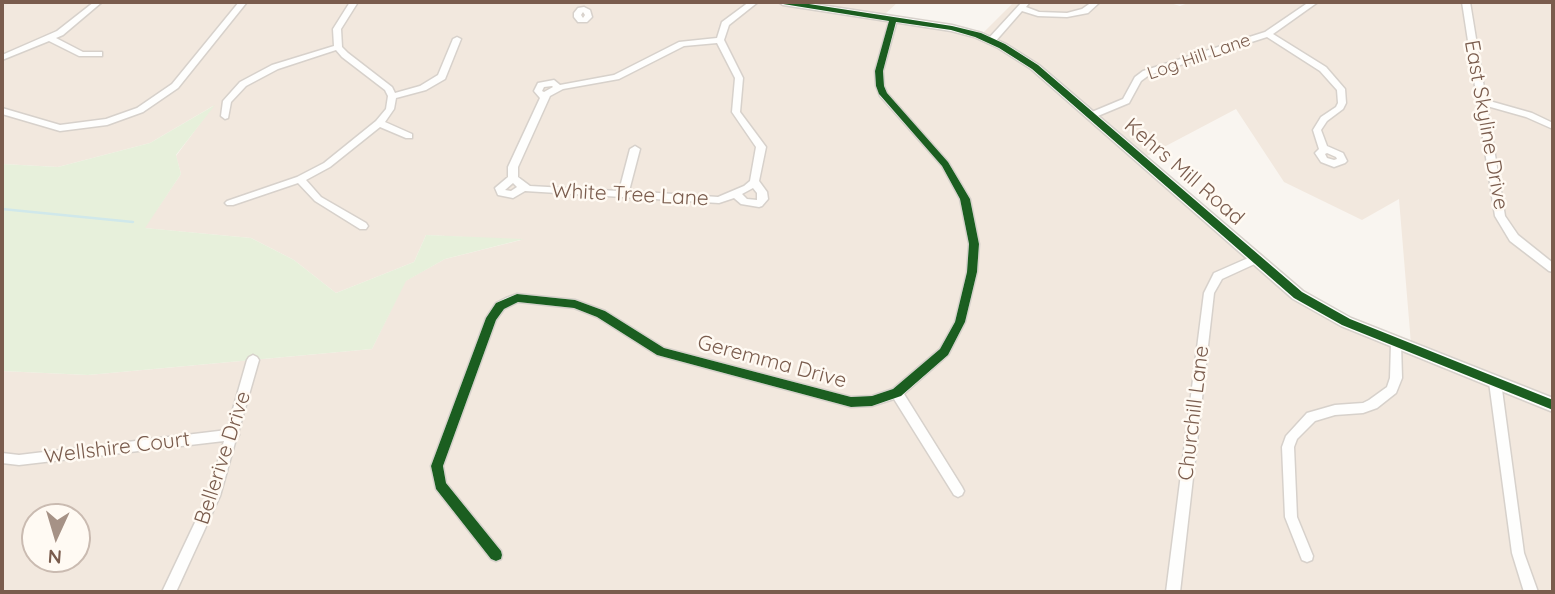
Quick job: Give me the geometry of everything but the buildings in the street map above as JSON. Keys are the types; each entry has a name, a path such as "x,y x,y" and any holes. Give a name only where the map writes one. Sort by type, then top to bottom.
{"street":[{"path":"2,58 50,38 79,20 98,2"},
{"path":"2,111 60,128 107,122 141,110 175,86 243,2"},
{"path":"354,2 337,29 338,47 382,82 393,96"},
{"path":"720,40 725,24 754,2"},
{"name":"Kehrs Mill Road","path":"783,2 952,28 991,41 1035,67 1298,295 1315,306 1396,343 1553,405"},
{"path":"991,41 1024,5 1038,14 1067,15 1085,11 1096,2"},
{"name":"Log Hill Lane","path":"1090,116 1126,101 1138,79 1146,73 1268,34 1314,2"},
{"name":"East Skyline Drive","path":"1466,2 1500,216 1514,238 1553,268"},
{"name":"Geremma Drive","path":"496,555 440,485 437,466 491,318 500,306 510,301 517,298 575,304 601,314 649,347 661,352 833,399 861,402 897,393 932,365 953,338 965,304 972,272 974,244 965,199 958,184 939,156 889,102 880,86 879,71 893,20"},
{"path":"1268,34 1323,69 1341,89 1342,103 1317,130 1324,150"},
{"path":"50,38 82,54 99,54"},
{"path":"393,96 423,88 442,77 457,39"},
{"name":"White Tree Lane","path":"720,40 738,78 736,112 761,146 754,182 737,195 719,200 623,195 518,183 513,167 544,97 558,88 617,76 682,44 720,40"},
{"path":"225,116 227,101 243,84 275,67 338,47"},
{"path":"230,203 300,179 327,165 379,122 390,110 393,96"},
{"path":"1482,102 1529,115 1553,126"},
{"path":"379,122 409,136"},
{"path":"623,195 635,149"},
{"path":"300,179 318,199 363,226"},
{"name":"White Tree Lane","path":"737,195 744,202 760,204 763,199 762,192 754,182"},
{"name":"Churchill Lane","path":"1174,592 1209,293 1219,276 1255,259"},
{"path":"1307,556 1291,517 1288,447 1292,436 1311,417 1335,410 1363,408 1392,390 1396,378 1396,343"},
{"name":"Bellerive Drive","path":"169,592 203,526 233,435 253,360"},
{"path":"1494,382 1518,553 1531,592"},
{"path":"897,393 958,491"},
{"name":"Wellshire Court","path":"2,458 19,460 233,435"}],"shaded area":[{"path":"2,2 775,2 949,31 986,41 1026,64 1278,284 1553,410 1553,592 2,592 2,371 88,375 372,349 405,281 445,259 521,240 426,235 414,262 336,293 294,260 251,238 144,228 181,174 176,156 213,106 150,143 58,167 2,164"},
{"path":"794,2 898,2 883,16"},
{"path":"1014,2 1167,2 1180,6 1191,2 1553,2 1553,399 1411,344 1399,199 1362,220 1284,182 1236,109 1145,157 1041,68 982,34"}],"green space":[{"path":"215,105 176,155 181,174 145,228 251,238 294,260 336,293 414,262 426,235 524,239 445,259 406,281 372,349 88,375 2,371 2,164 58,167 150,143"}],"waterway":[{"path":"2,209 133,222"}],"cycle path":[{"path":"783,2 952,28 978,35 1002,46 1035,67 1298,295 1346,322 1553,405"},
{"path":"496,555 440,485 437,466 491,318 500,306 510,301 517,298 575,304 601,314 661,352 851,402 872,401 897,393 944,352 960,322 972,272 974,244 965,199 945,164 883,94 880,86 879,71 893,20"}]}
